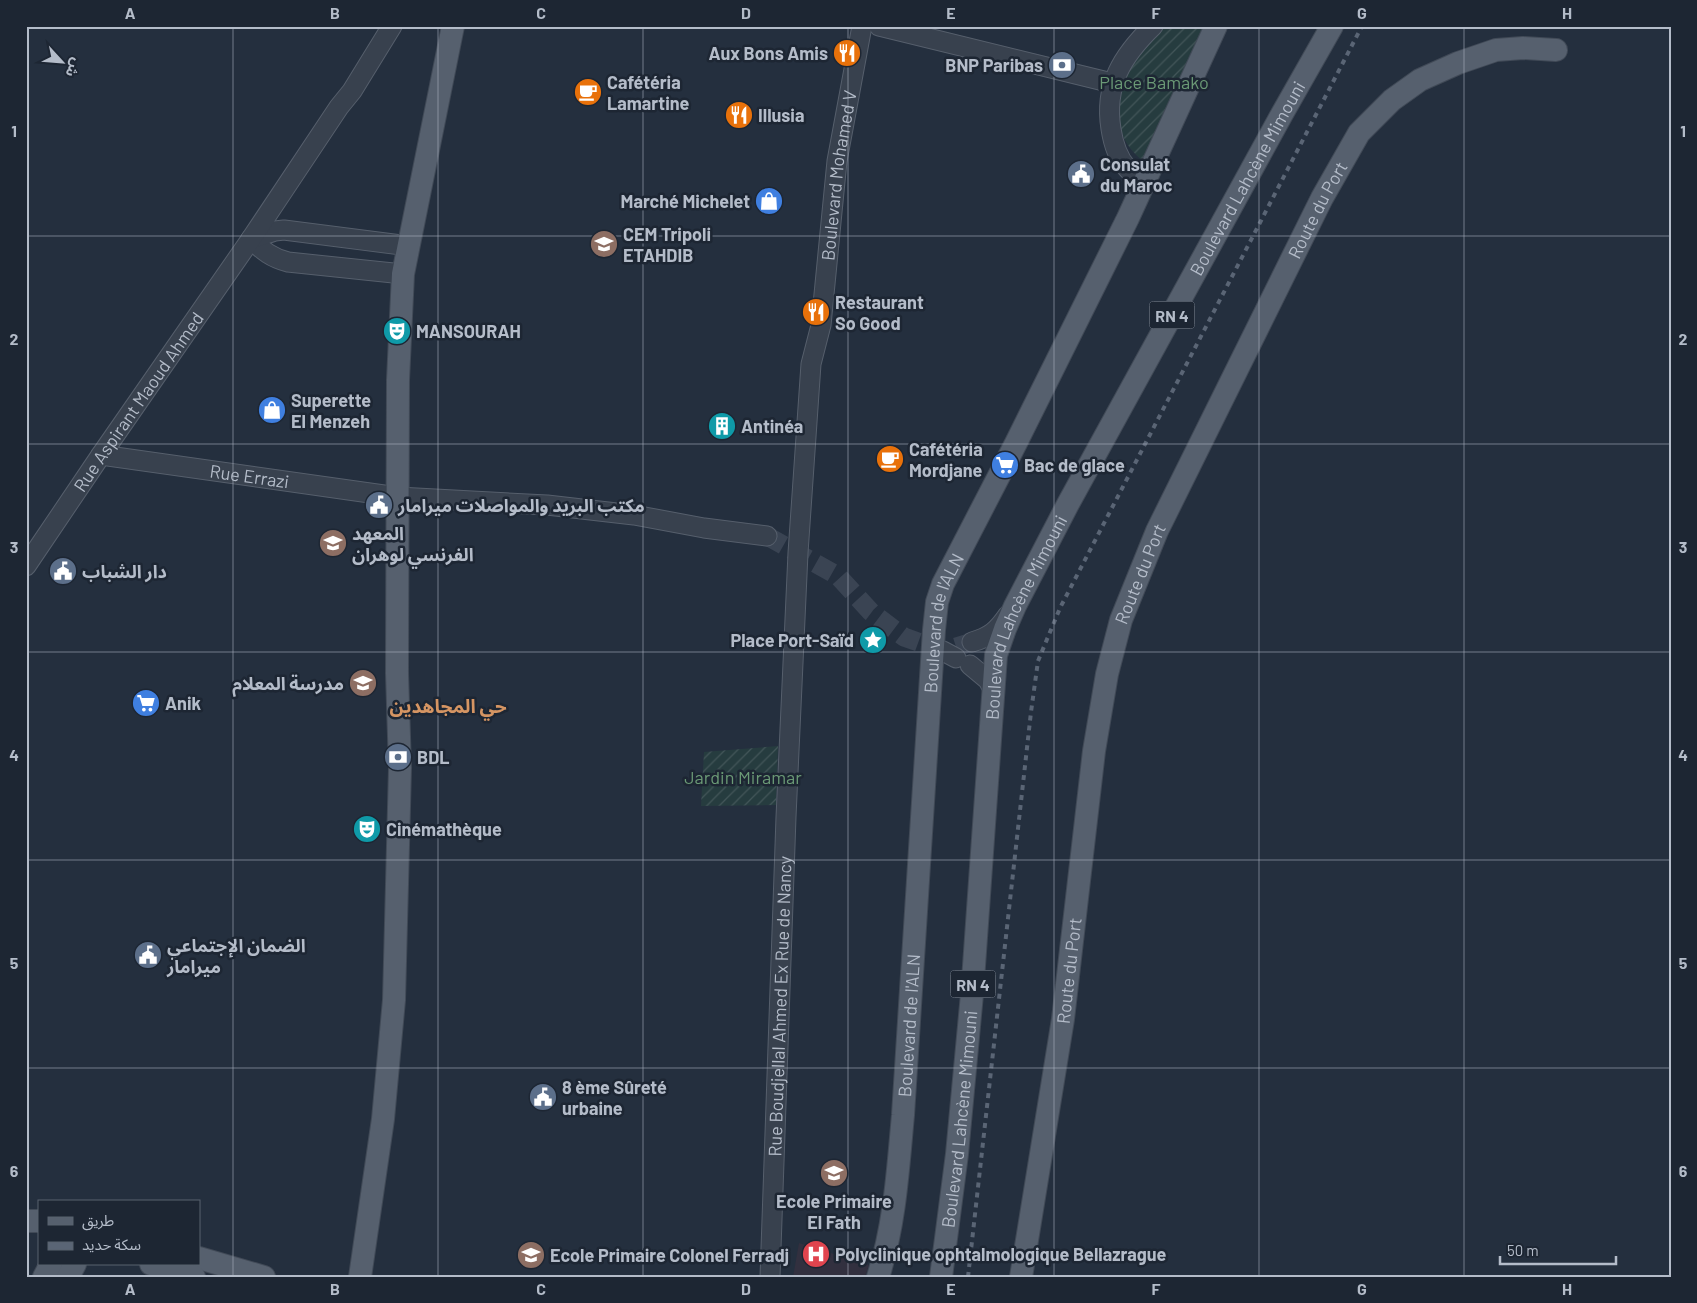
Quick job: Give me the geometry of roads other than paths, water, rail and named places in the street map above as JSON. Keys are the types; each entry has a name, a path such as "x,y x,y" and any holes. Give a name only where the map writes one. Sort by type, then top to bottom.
{"main road":[{"path":"360,1277 383,1119 394,1000 400,768 397,673 398,380 403,274 453,26"},
{"name":"Boulevard de l'ALN","path":"878,1277 884,1256 896,1188 903,1115 934,630 938,602 943,584 1146,183 1216,26"},
{"name":"Boulevard Lahcène Mimouni","path":"941,1277 957,1154 972,994 996,655 1015,606 1068,504 1332,26"},
{"name":"Route du Port","path":"1021,1277 1063,1020 1094,751 1107,674 1121,620 1157,531 1322,198 1359,133 1392,100 1420,80 1458,63 1496,50 1523,48 1556,50"},
{"path":"200,1258 264,1277"},
{"path":"158,1266 194,1277"}],"street":[{"name":"Rue Aspirant Maoud Ahmed","path":"26,566 352,91 392,26"},
{"name":"Boulevard Mohamed V","path":"798,553 811,364 821,325 837,161 862,26"},
{"path":"879,26 1112,84"},
{"path":"1146,183 1127,168 1113,142 1108,114 1112,84 1124,58 1138,40 1153,26"},
{"path":"403,274 279,260 264,252 251,239 284,230 409,246"},
{"name":"Rue Errazi","path":"101,456 398,497 547,505 634,515 704,528 767,536"},
{"name":"Rue Boudjellal Ahmed Ex Rue de Nancy","path":"770,1277 798,553"},
{"path":"994,690 964,653 1000,626 1015,606"}],"tunnel":[{"path":"767,536 838,576 871,612 904,637 943,651"},
{"path":"956,647 972,642"}],"railway":[{"path":"968,1277 1038,661 1060,608 1362,26"}],"place":[{"name":"Aux Bons Amis","path":"847,53"},
{"name":"BNP Paribas","path":"1062,65"},
{"name":"Cafétéria Lamartine","path":"588,92"},
{"name":"Illusia","path":"739,115"},
{"name":"Consulat du Maroc","path":"1081,174"},
{"name":"Marché Michelet","path":"769,201"},
{"name":"CEM Tripoli ETAHDIB","path":"604,244"},
{"name":"Restaurant So Good","path":"816,312"},
{"name":"MANSOURAH","path":"397,331"},
{"name":"Superette El Menzeh","path":"272,410"},
{"name":"Antinéa","path":"722,426"},
{"name":"Cafétéria Mordjane","path":"890,459"},
{"name":"Bac de glace","path":"1005,465"},
{"name":"مكتب البريد والمواصلات ميرامار","path":"379,505"},
{"name":"المعهد الفرنسي لوهران","path":"333,543"},
{"name":"دار الشباب","path":"63,571"},
{"name":"Place Port-Saïd","path":"873,640"},
{"name":"مدرسة المعلام","path":"363,683"},
{"name":"Anik","path":"146,703"},
{"name":"BDL","path":"398,757"},
{"name":"Cinémathèque","path":"367,829"},
{"name":"الضمان الإجتماعي ميرامار","path":"148,955"},
{"name":"8 ème Sûreté urbaine","path":"543,1097"},
{"name":"Ecole Primaire El Fath","path":"834,1173"},
{"name":"Polyclinique ophtalmologique Bellazrague","path":"816,1254"},
{"name":"Ecole Primaire Colonel Ferradj","path":"531,1255"}],"district":[{"name":"حي المجاهدين","path":"448,705"}],"park label":[{"name":"Place Bamako","path":"1154,82"},
{"name":"Jardin Miramar","path":"743,777"}]}
